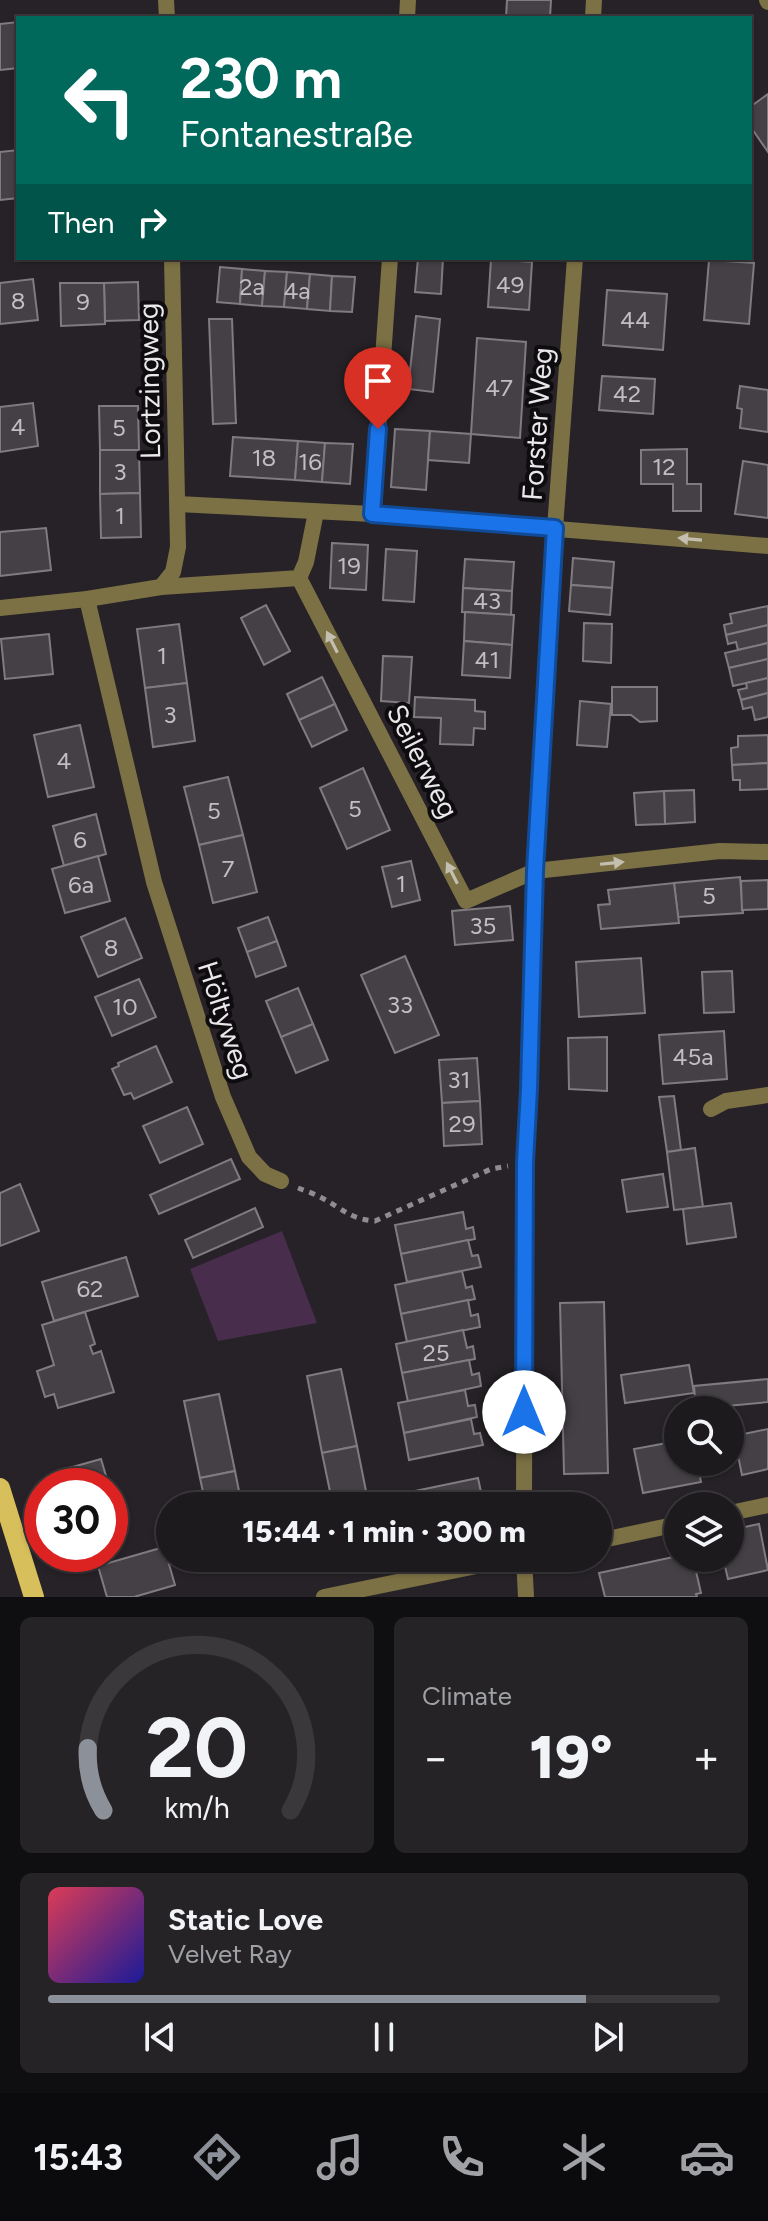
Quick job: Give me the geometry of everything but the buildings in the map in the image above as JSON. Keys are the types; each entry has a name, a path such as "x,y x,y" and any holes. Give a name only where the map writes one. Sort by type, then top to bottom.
{"main road":[{"path":"0,1488 34,1597"}],"street":[{"name":"Lortzingweg","path":"161,587 173,572 178,547 172,260"},
{"path":"372,514 390,260"},
{"name":"Forster Weg","path":"524,1492 525,1163 535,871 575,260"},
{"path":"178,504 372,514 768,546"},
{"path":"0,608 161,587 299,578 306,562 316,512"},
{"name":"Seilerweg","path":"299,578 466,901 535,871"},
{"name":"Höltyweg","path":"87,599 154,882 223,1097 249,1157 265,1174 281,1181"},
{"path":"535,871 720,851 768,852"},
{"path":"711,1109 726,1101 768,1095"},
{"path":"744,1510 768,1505"},
{"path":"612,1538 664,1527"},
{"path":"324,1597 446,1572"},
{"path":"525,1572 526,1597"}],"path":[{"path":"281,1181 323,1198 360,1220 375,1221 491,1169 525,1163"}],"shaded area":[{"path":"282,1231 317,1323 218,1341 190,1269"}],"route":[{"path":"378,429 372,514 555,528 535,871 525,1163 524,1412"}]}
